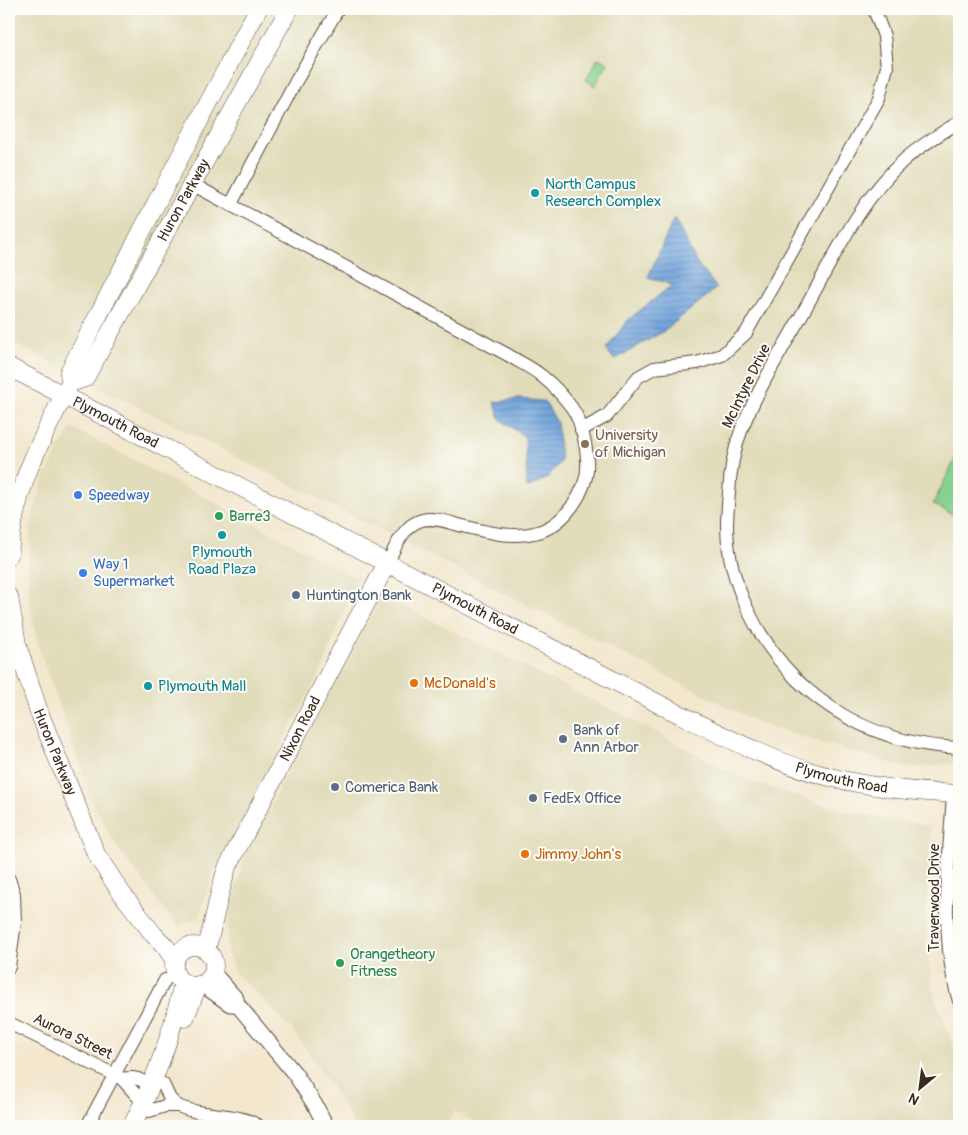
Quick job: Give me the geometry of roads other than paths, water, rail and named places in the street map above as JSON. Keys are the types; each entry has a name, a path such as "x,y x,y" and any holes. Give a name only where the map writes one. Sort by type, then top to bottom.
{"main road":[{"name":"Huron Parkway","path":"9,555 12,522 20,490 33,456 67,389 69,372 258,9"},
{"name":"Huron Parkway","path":"67,389 85,378 288,9"},
{"path":"178,160 181,172 192,184"},
{"name":"Plymouth Road","path":"9,367 67,389 387,562 747,748 830,777 900,790 956,794"},
{"name":"Nixon Road","path":"196,947 212,927 218,897 227,868 387,562"},
{"name":"Huron Parkway","path":"9,598 17,644 46,731 96,854 126,898 175,961"},
{"name":"Huron Parkway","path":"126,898 170,936 196,947"},
{"path":"142,1118 180,1038 190,1003 199,981 213,960 196,947 177,955 175,961 176,973 199,981"}],"street":[{"path":"231,204 296,81 338,9"},
{"path":"581,430 607,416 638,377 654,368 697,363 722,355 746,333 879,98 887,67 884,36 874,9"},
{"name":"McIntyre Drive","path":"959,122 926,143 905,160 871,196 849,230 760,388 742,429 730,475 727,529 731,558 739,587 751,615 771,651 783,666 820,700 867,728 914,744 959,748"},
{"path":"192,184 543,376 572,408 581,430 586,453 586,478 575,502 558,523 535,533 514,536 442,520 422,520 407,527 387,562"},
{"name":"Traverwood Drive","path":"956,794 948,897 948,935 953,982 959,1001"},
{"path":"9,879 14,894 15,922 9,967"},
{"path":"87,1126 119,1077 165,980"},
{"path":"199,981 230,1004 237,1004 295,1074 326,1126"},
{"name":"Aurora Street","path":"9,1023 119,1077 139,1098 142,1118"},
{"name":"Aurora Street","path":"119,1077 137,1078 157,1086"},
{"path":"157,1086 178,1106 185,1110 237,1117 259,1126"},
{"path":"142,1118 165,1106 178,1106"}],"water":[{"path":"674,218 697,263 717,288 664,331 614,360 606,349 628,320 672,285 648,277"},
{"path":"518,399 544,401 557,422 561,461 547,478 527,488 525,437 501,420 494,402"}],"place":[{"name":"North Campus Research Complex","path":"535,193"},
{"name":"University of Michigan","path":"585,444"},
{"name":"Speedway","path":"78,495"},
{"name":"Barre3","path":"219,516"},
{"name":"Plymouth Road Plaza","path":"222,535"},
{"name":"Way 1 Supermarket","path":"83,573"},
{"name":"Huntington Bank","path":"296,595"},
{"name":"McDonald's","path":"414,683"},
{"name":"Plymouth Mall","path":"148,686"},
{"name":"Bank of Ann Arbor","path":"563,739"},
{"name":"Comerica Bank","path":"335,787"},
{"name":"FedEx Office","path":"533,798"},
{"name":"Jimmy John's","path":"525,854"},
{"name":"Orangetheory Fitness","path":"340,963"}]}
